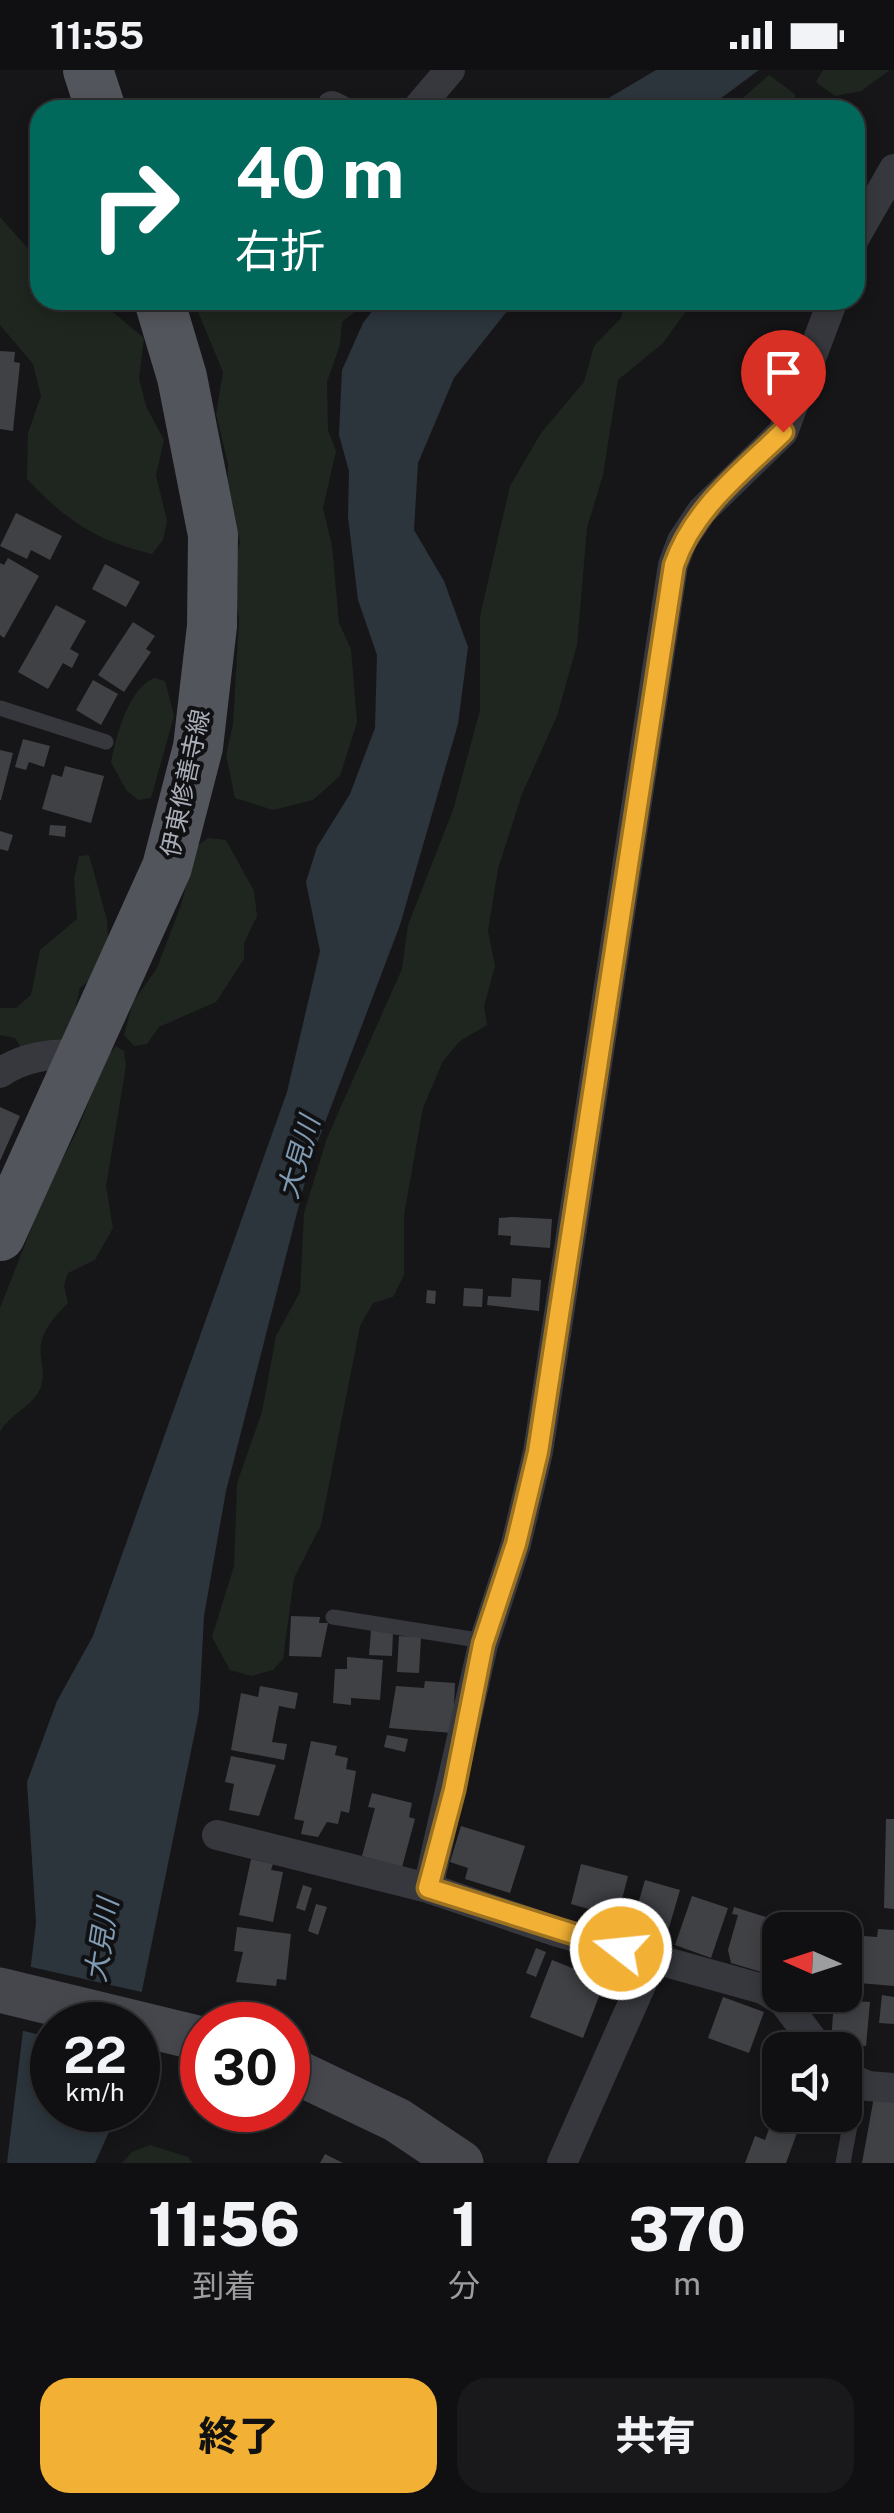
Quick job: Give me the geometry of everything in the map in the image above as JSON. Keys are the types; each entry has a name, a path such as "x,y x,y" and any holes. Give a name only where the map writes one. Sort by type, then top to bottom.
{"main road":[{"path":"88,70 98,100"},
{"name":"伊東修善寺線","path":"4,1218 167,867 198,748 212,626 213,534 182,377 162,310"},
{"path":"0,1990 180,2033"},
{"path":"310,2078 398,2120 461,2163"}],"street":[{"path":"424,100 450,70"},
{"path":"865,219 894,169"},
{"path":"428,1888 484,1641 516,1544 538,1452 674,565 682,541 702,512 783,432 828,310"},
{"path":"0,1073 26,1060 63,1052 82,1055"},
{"path":"217,1835 428,1888 764,1989 784,2002 806,2032"},
{"path":"562,2163 652,1958"},
{"path":"862,2081 894,2088"}],"lane":[{"path":"0,708 106,742"},
{"path":"333,1617 484,1641"},
{"path":"843,2163 846,2132"}],"shaded area":[{"path":"823,70 890,70 861,91 835,96 816,82"},
{"path":"769,75 795,94 795,100 740,100"},
{"path":"0,217 30,251 30,310 110,310 144,338 139,378 146,406 164,440 156,475 167,521 163,540 152,554 83,527 27,479 28,433 41,396 33,364 0,325"},
{"path":"197,310 357,310 342,322 340,345 327,382 328,430 336,451 323,508 332,546 339,623 351,649 357,722 340,776 313,800 273,810 235,798 226,755 233,724 239,619 232,571 240,542 227,498 228,464 216,414 223,372"},
{"path":"623,310 687,310 663,343 618,380 603,475 587,528 577,645 557,716 522,794 498,869 488,931 495,966 484,1006 487,1025 460,1041 443,1061 423,1108 404,1215 404,1275 393,1297 373,1303 360,1326 321,1525 294,1578 283,1659 273,1670 251,1676 230,1670 212,1637 234,1566 237,1483 262,1412 276,1336 300,1292 304,1213 327,1138 402,969 408,925 453,810 480,710 480,616 510,486 541,433 584,382 594,346 621,318"},
{"path":"154,678 165,681 174,716 151,798 138,800 126,790 111,762 130,703"},
{"path":"208,838 226,840 254,891 257,916 244,943 244,959 216,1002 159,1027 147,1044 134,1046 124,1035 133,1002 157,968 181,905 196,847"},
{"path":"89,855 107,920 108,940 93,978 80,988 68,1040 22,1049 15,1038 0,1035 0,1008 16,1008 31,995 40,950 77,919 74,879 79,856"},
{"path":"116,1046 124,1051 126,1066 106,1186 113,1228 95,1260 68,1273 64,1286 68,1303 48,1327 41,1343 43,1379 39,1391 0,1432 0,1308 45,1193 78,1129 105,1059"},
{"path":"150,2145 188,2157 193,2163 122,2163 132,2152"}],"water":[{"path":"656,70 759,70 718,100 604,100"},
{"name":"大見川","path":"373,310 508,310 454,378 418,463 414,530 444,581 468,647 458,724 400,925 310,1162 226,1491 204,1616 199,1712 140,2002 30,2002 30,2132 109,2132 95,2163 7,2163 36,1923 27,1782 57,1701 93,1636 287,1092 320,951 306,882 317,847 350,794 375,728 377,655 358,600 348,517 349,471 339,435 342,370 363,323"}],"pier":[{"path":"27,1966 146,1993 144,2002 30,2002 30,2032 20,2030"}],"building":[{"path":"0,351 15,352 14,362 20,363 13,431 0,429"},
{"path":"16,513 62,536 50,560 31,550 27,559 0,546"},
{"path":"8,558 39,576 4,638 0,635 0,563 4,565"},
{"path":"105,564 140,582 126,607 92,589"},
{"path":"56,605 86,621 70,649 79,654 72,668 63,663 48,689 18,672"},
{"path":"133,622 155,636 146,649 151,652 124,692 98,675"},
{"path":"93,680 118,694 101,725 76,710"},
{"path":"23,739 50,746 44,767 29,762 26,770 15,767"},
{"path":"0,750 13,753 1,800 0,800"},
{"path":"65,766 104,776 91,823 42,809 52,774 62,777"},
{"path":"50,825 66,826 65,837 49,835"},
{"path":"0,831 13,835 8,851 0,849"},
{"path":"0,1107 20,1116 0,1161"},
{"path":"499,1218 552,1219 550,1248 510,1245 511,1236 498,1235"},
{"path":"512,1278 541,1280 539,1311 487,1305 488,1296 511,1297"},
{"path":"464,1288 483,1289 482,1307 463,1306"},
{"path":"427,1290 436,1291 435,1304 426,1303"},
{"path":"291,1616 320,1617 319,1623 328,1623 321,1657 289,1656"},
{"path":"371,1630 393,1632 392,1656 369,1655"},
{"path":"399,1636 421,1637 419,1673 397,1672"},
{"path":"347,1657 383,1660 380,1700 351,1698 351,1705 333,1703 335,1669 347,1669"},
{"path":"425,1681 455,1683 453,1733 389,1728 396,1686 424,1688"},
{"path":"260,1686 298,1693 295,1709 279,1706 272,1742 287,1744 284,1760 231,1750 241,1693 258,1697"},
{"path":"387,1735 408,1739 405,1752 384,1747"},
{"path":"311,1741 337,1746 335,1755 348,1758 346,1769 356,1771 349,1813 341,1811 338,1824 327,1822 318,1837 301,1834 304,1821 294,1819"},
{"path":"231,1756 276,1765 259,1816 229,1810 234,1784 225,1782"},
{"path":"372,1793 412,1803 409,1817 415,1819 402,1867 362,1856 375,1808 368,1807"},
{"path":"886,1819 894,1819 894,1909 884,1908"},
{"path":"461,1826 525,1846 510,1893 465,1879 468,1868 450,1862"},
{"path":"251,1859 273,1864 271,1870 283,1872 273,1922 239,1915"},
{"path":"581,1864 628,1876 615,1927 589,1920 592,1910 571,1904"},
{"path":"645,1880 680,1890 666,1938 631,1928"},
{"path":"303,1885 312,1888 305,1911 296,1908"},
{"path":"692,1896 728,1908 711,1958 675,1945"},
{"path":"316,1904 327,1907 318,1935 308,1931"},
{"path":"734,1907 762,1916 762,1972 731,1963 728,1950 738,1915 732,1914"},
{"path":"237,1927 291,1934 286,1980 277,1979 276,1986 236,1982 243,1952 234,1951"},
{"path":"878,1929 894,1930 894,1986 862,1983 863,1936 877,1937"},
{"path":"536,1948 546,1952 536,1977 526,1973"},
{"path":"552,1960 605,1981 583,2038 530,2017"},
{"path":"882,1995 894,1997 894,2024 879,2023"},
{"path":"723,1997 764,2012 749,2053 708,2038"},
{"path":"862,2002 870,2002 866,2046 862,2046 862,2032 832,2032 833,2012 862,2012"},
{"path":"874,2097 894,2100 894,2163 862,2163"},
{"path":"768,2132 797,2132 786,2163 745,2163 755,2136 765,2140"},
{"path":"325,2154 343,2163 320,2163"}],"route":[{"path":"621,1949 428,1888 454,1790 483,1644 516,1544 538,1452 674,565 682,541 702,512 783,432"}]}
